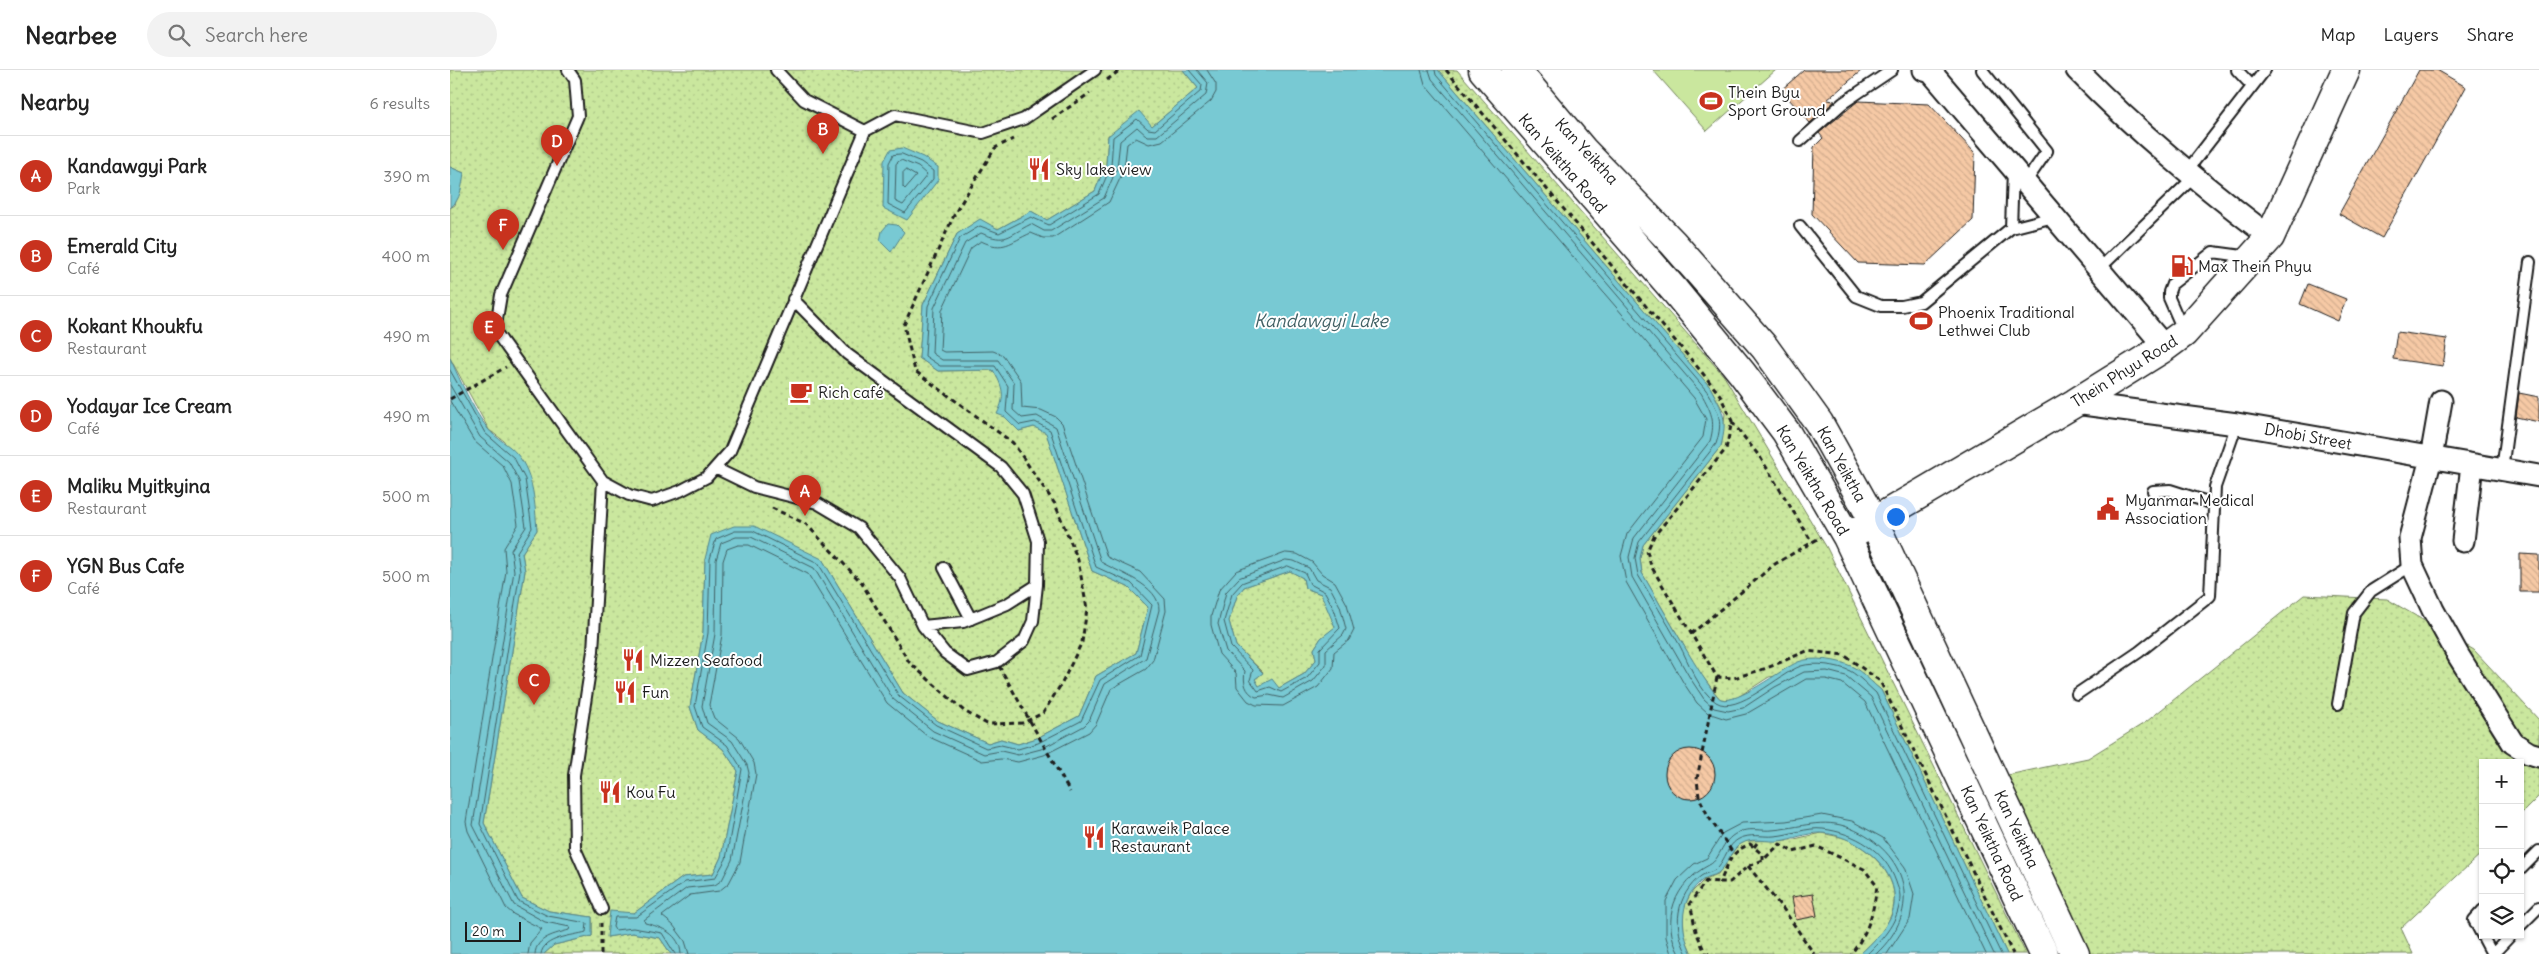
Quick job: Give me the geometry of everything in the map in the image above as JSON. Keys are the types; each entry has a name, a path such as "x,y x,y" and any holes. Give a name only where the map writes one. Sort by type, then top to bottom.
{"main road":[{"name":"Kan Yeiktha Road","path":"1483,70 1674,291 1742,373 1786,432 1847,537 2044,954"},
{"name":"Kan Yeiktha","path":"1516,70 1583,150 1673,243 1765,348 1819,423 1874,522 2075,954"},
{"name":"Thein Phyu Road","path":"1847,537 2075,403 2175,340 2262,247 2346,70"}],"street":[{"path":"1924,70 1931,72 2098,270 2175,340"},
{"path":"2077,70 2115,109 2189,175 2262,247"},
{"path":"2441,401 2431,458 2412,529 2412,565 2454,648 2513,743 2528,753 2539,756"},
{"name":"Dhobi Street","path":"2075,403 2237,424 2539,476"},
{"path":"2463,541 2472,465"}],"lane":[{"path":"568,70 575,80 578,116 501,295 495,331 603,481 629,495 652,501 680,491 700,480 715,468 730,451 865,131 895,115 983,133 1024,119 1095,70"},
{"path":"776,70 804,100 865,131"},
{"path":"1800,141 1843,103 1892,70"},
{"path":"1982,70 2047,151 2019,176 2011,228"},
{"path":"2237,70 2252,86"},
{"path":"2098,270 2189,175 2265,70"},
{"path":"1800,226 1856,296 1881,306 1902,306 1921,302 2011,228 2054,217"},
{"path":"2175,340 2169,298 2172,284 2213,252 2262,247"},
{"path":"2502,470 2530,262"},
{"path":"715,468 754,487 817,503 859,528 900,578 923,626 945,653 968,670 997,662 1024,641 1033,621 1037,586 1038,541 1022,494 1001,467 847,354 793,299"},
{"path":"2077,694 2139,652 2210,596 2214,487 2237,424"},
{"path":"602,910 575,848 574,775 593,651 603,481"},
{"path":"2153,491 2170,490 2214,504"},
{"path":"2338,704 2354,613 2371,591 2412,565"},
{"path":"944,568 971,619"},
{"path":"923,626 963,622 1007,604 1037,586"},
{"path":"2524,866 2539,851"},
{"path":"2524,922 2539,907"},
{"path":"2479,914 2474,920 2479,929"},
{"path":"2485,939 2493,954 2507,939"}],"path":[{"path":"1446,70 1720,395 1732,421 1760,457 1812,542"},
{"path":"450,399 515,361"},
{"path":"1732,421 1726,450 1654,536 1647,551 1650,566 1717,677 1712,711 1701,753 1697,779 1699,796 1708,816 1732,853"},
{"path":"1691,634 1775,564 1826,535 1847,537"},
{"path":"1717,677 1734,678 1767,668 1806,651 1844,656 1880,681 2013,954"},
{"path":"999,666 1070,792"},
{"path":"1754,847 1757,843"},
{"path":"1720,882 1732,853 1750,844 1763,855 1763,860"},
{"path":"1709,954 1705,952 1696,931 1690,903 1706,881 1730,882 1748,866 1763,860 1780,844 1794,852 1816,846 1864,869 1877,886 1872,917 1864,937 1851,954"},
{"path":"1748,866 1784,910 1814,954"},
{"path":"601,954 602,910"}],"green space":[{"path":"450,70 1183,70 1198,88 1152,126 1108,135 1106,164 1095,191 1047,220 1031,211 998,229 980,220 957,234 923,305 919,358 938,371 993,370 1003,387 1005,417 1019,431 1034,427 1046,432 1092,571 1128,587 1148,607 1136,653 1096,676 1079,716 1037,738 1018,744 1001,739 988,743 938,721 903,693 822,559 705,559 703,632 690,707 698,730 723,749 738,771 721,857 713,874 683,877 634,913 607,937 632,933 660,938 671,954 544,954 554,945 592,936 592,917 549,911 522,898 484,823 525,571 522,553 537,530 504,441 489,430 450,358 450,208 455,205 464,173 450,167"},
{"path":"1438,70 1457,70 1724,376 1827,548 2026,954 2007,954 1881,690 1851,666 1769,677 1738,697 1728,700 1720,699 1699,672 1642,573 1640,558 1643,545 1721,446 1725,414 1710,387"},
{"name":"Thein Byu Sport Ground","path":"1653,70 1776,70 1707,131"},
{"path":"1290,571 1303,578 1305,588 1321,594 1336,627 1321,638 1314,649 1316,660 1304,674 1279,688 1259,687 1255,679 1263,672 1236,646 1229,621 1237,596 1244,587"},
{"path":"2304,595 2387,599 2474,650 2539,720 2539,796 2524,811 2524,759 2479,759 2479,856 2401,928 2413,954 2088,954 2008,775 2088,758 2146,722"},
{"path":"1821,833 1847,839 1868,852 1877,860 1890,880 1894,891 1891,915 1882,931 1865,950 1860,954 1692,954 1684,935 1683,909 1691,893 1705,879 1718,874 1736,847 1745,841 1790,840"}],"water":[{"name":"Kandawgyi Lake","path":"1183,70 1438,70 1710,387 1721,409 1724,428 1721,446 1643,545 1640,558 1642,573 1705,680 1721,699 1728,699 1748,692 1798,662 1817,659 1851,666 1881,690 2007,954 1860,954 1881,932 1891,916 1894,900 1892,885 1886,872 1876,859 1864,849 1850,840 1820,833 1779,841 1749,841 1736,848 1722,869 1716,874 1707,877 1696,886 1686,904 1683,924 1692,954 671,954 660,938 632,933 607,937 610,911 634,913 683,877 713,874 721,857 738,771 723,749 698,730 690,707 703,632 705,559 711,535 734,526 754,526 822,559 903,693 938,721 988,743 1001,739 1018,744 1037,738 1079,716 1096,676 1136,653 1148,607 1128,587 1092,571 1046,433 1034,427 1019,431 1005,417 997,414 1002,402 1002,392 993,370 938,371 919,358 923,305 957,234 980,219 998,229 1031,211 1047,220 1095,191 1106,164 1108,136 1139,111 1152,126 1198,88","holes":["1290,571 1303,578 1305,588 1321,594 1335,627 1321,638 1314,649 1316,660 1304,674 1279,688 1272,679 1259,686 1255,679 1263,673 1236,646 1229,621 1237,596 1244,587"]},
{"path":"902,148 923,157 938,167 938,180 907,220 883,208 884,161 890,150"},
{"path":"450,167 464,173 459,197 450,208"},
{"path":"888,224 897,225 904,232 891,252 880,241 882,231"},
{"path":"450,358 467,395 482,421 491,432 514,450 523,462 530,480 534,500 537,530 522,553 525,571 484,823 522,898 549,911 592,917 592,936 554,945 544,954 450,954"}],"building":[{"path":"1804,70 1862,70 1827,100 1835,101 1810,123 1781,90"},
{"path":"2419,70 2437,70 2466,87 2382,238 2339,214"},
{"path":"1858,101 1929,104 1975,153 1973,220 1925,265 1858,263 1812,214 1814,147 1823,138 1819,133"},
{"path":"2308,284 2346,299 2338,321 2300,304"},
{"path":"2397,332 2447,339 2443,366 2393,359"},
{"path":"2519,393 2539,397 2539,422 2516,417"},
{"path":"2520,554 2539,555 2539,592 2520,592"},
{"path":"1690,749 1699,751 1710,760 1715,774 1713,783 1704,794 1690,799 1681,797 1670,788 1665,774 1667,765 1676,754"},
{"path":"1813,894 1817,916 1796,920 1792,897"}],"place":[{"name":"Thein Byu Sport Ground","path":"1711,101"},
{"name":"Emerald City","path":"823,154"},
{"name":"Yodayar Ice Cream","path":"557,166"},
{"name":"Sky lake view","path":"1039,169"},
{"name":"YGN Bus Cafe","path":"503,250"},
{"name":"Max Thein Phyu","path":"2182,266"},
{"name":"Phoenix Traditional Lethwei Club","path":"1921,321"},
{"name":"Maliku Myitkyina","path":"489,352"},
{"name":"Rich café","path":"801,392"},
{"name":"Myanmar Medical Association","path":"2108,509"},
{"name":"Kandawgyi Park","path":"805,516"},
{"name":"Mizzen Seafood","path":"633,660"},
{"name":"Fun","path":"625,692"},
{"name":"Kokant Khoukfu","path":"534,705"},
{"name":"Kou Fu","path":"610,792"},
{"name":"Karaweik Palace Restaurant","path":"1094,837"}]}
